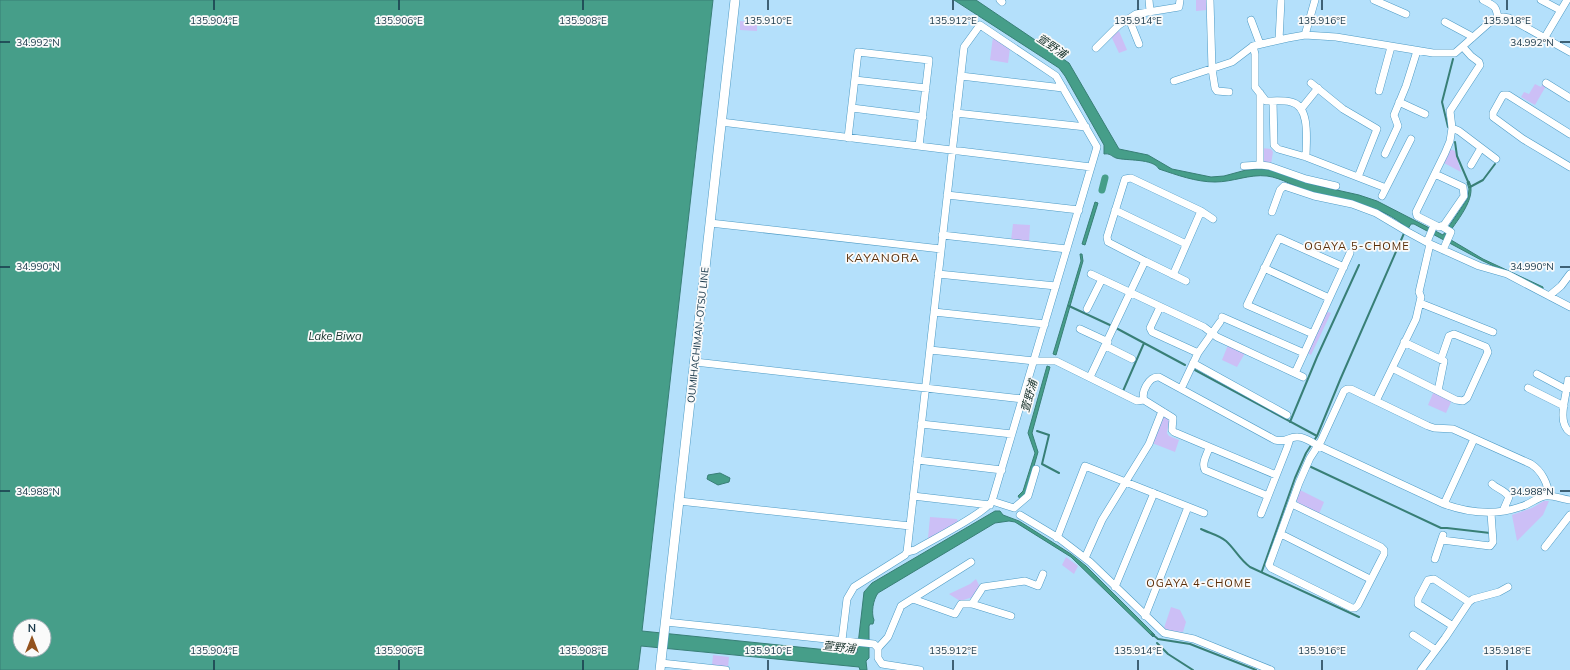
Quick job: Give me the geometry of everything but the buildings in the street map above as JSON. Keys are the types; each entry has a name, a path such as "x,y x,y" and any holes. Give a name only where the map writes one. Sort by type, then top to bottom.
{"main road":[{"name":"OUMIHACHIMAN-OTSU LINE","path":"661,667 735,0"}],"street":[{"path":"1149,0 1150,11"},
{"path":"1096,48 1119,25 1136,14 1179,7 1180,0"},
{"path":"1210,0 1212,69 1215,88 1217,91 1229,92"},
{"path":"1305,35 1315,0"},
{"path":"1374,0 1406,14"},
{"path":"1483,0 1494,5 1498,18"},
{"path":"1541,0 1560,10"},
{"path":"1544,37 1567,0"},
{"path":"1279,40 1281,1"},
{"path":"1174,81 1232,62 1257,45 1305,35 1336,37 1417,51 1447,54 1455,53 1498,18 1503,17 1509,18 1570,52"},
{"path":"1129,19 1139,44"},
{"path":"1251,20 1257,45 1255,54 1255,87 1266,101 1292,102 1300,108 1306,116 1306,157"},
{"path":"1445,22 1474,37"},
{"path":"842,640 847,599 854,587 905,555 907,552 914,550 991,503 1097,147 1056,76 980,25 964,47 907,552"},
{"path":"1443,250 1441,232 1417,216 1416,212 1446,153 1452,128 1450,111 1480,65 1479,62 1471,56 1463,46"},
{"path":"1379,91 1391,47"},
{"path":"1385,154 1398,126 1394,115 1417,51"},
{"path":"848,138 858,52 929,60 919,146"},
{"path":"960,76 1063,88"},
{"path":"855,80 926,88"},
{"path":"1311,83 1343,109 1377,129 1358,177"},
{"path":"1546,83 1570,98"},
{"path":"1300,108 1318,88"},
{"path":"1260,93 1260,164"},
{"path":"1570,134 1508,95 1503,95 1492,113 1493,117 1524,139 1570,167"},
{"path":"1273,101 1274,145 1278,149 1306,157 1386,188"},
{"path":"1399,102 1425,114"},
{"path":"852,108 923,117"},
{"path":"956,113 1086,127"},
{"path":"721,122 1091,166"},
{"path":"1452,128 1459,131 1496,159"},
{"path":"1382,196 1411,139"},
{"path":"1471,165 1481,148"},
{"path":"1244,166 1260,164 1306,179 1336,186"},
{"path":"1376,401 1416,319 1421,297 1419,292 1429,243 1441,232 1444,225 1464,196 1463,187 1435,174"},
{"path":"1186,281 1108,242 1107,238 1125,179 1131,178 1201,211 1213,219"},
{"path":"1272,212 1280,190 1284,186 1364,208 1376,213 1443,250 1479,266 1507,274 1570,307"},
{"path":"947,195 1078,210"},
{"path":"1115,210 1186,244"},
{"path":"1173,275 1201,211"},
{"path":"710,223 941,249"},
{"path":"942,235 1067,249"},
{"path":"1313,334 1247,305 1264,268 1279,238 1344,267"},
{"path":"1295,373 1350,253"},
{"path":"1090,378 1145,261"},
{"path":"1264,268 1330,298"},
{"path":"938,274 1056,286"},
{"path":"1091,274 1204,327 1217,337 1303,377"},
{"path":"1549,296 1561,286 1570,274"},
{"path":"1087,309 1102,279"},
{"path":"1420,303 1493,332"},
{"path":"1160,307 1150,328 1152,332 1198,353"},
{"path":"934,312 1045,324"},
{"path":"1181,389 1198,353 1221,320 1304,353"},
{"path":"1080,329 1132,359"},
{"path":"1392,368 1456,400 1463,401 1467,398 1488,352 1486,347 1454,334 1450,336 1441,359"},
{"path":"1404,342 1444,361 1438,391"},
{"path":"930,350 1034,361 1056,361 1137,401 1144,400 1173,418 1172,430 1174,432 1276,475"},
{"path":"695,362 1023,399"},
{"path":"1193,363 1287,415"},
{"path":"1537,374 1567,390"},
{"path":"1144,400 1143,395 1150,380 1155,377 1181,389 1276,440 1285,441 1300,437 1444,504 1468,511 1491,513 1503,511 1520,507 1544,496 1570,500"},
{"path":"1568,380 1563,420 1567,431 1570,432"},
{"path":"1528,388 1564,406"},
{"path":"1292,504 1382,547 1384,550 1384,554 1358,605 1355,608 1352,608 1271,568 1269,565 1269,561 1310,458 1344,391 1347,389 1428,426 1434,428 1453,429 1537,468 1541,472 1549,488 1549,496"},
{"path":"1085,558 1102,520 1150,444 1162,411"},
{"path":"921,424 1012,434"},
{"path":"1261,514 1290,439"},
{"path":"1444,504 1474,439"},
{"path":"1209,448 1203,465 1205,470 1268,496"},
{"path":"917,460 1002,470"},
{"path":"1057,538 1085,466 1204,513"},
{"path":"913,496 991,503 1014,508 1028,496 1036,469"},
{"path":"1492,484 1506,492 1509,497 1503,511"},
{"path":"1115,587 1154,493"},
{"path":"679,501 910,526"},
{"path":"1145,616 1188,507"},
{"path":"1435,559 1442,537 1490,546 1493,542 1491,513"},
{"path":"1020,515 1057,538 1085,558 1164,633 1194,639 1271,670"},
{"path":"1545,547 1570,515"},
{"path":"1281,534 1370,579"},
{"path":"920,670 882,664 878,658 878,648 888,637 901,606 971,562"},
{"path":"972,604 983,587 1025,581 1038,586 1043,574"},
{"path":"1453,626 1418,604 1418,599 1428,580 1434,579 1469,602"},
{"path":"1421,670 1469,602 1478,597 1499,592 1508,586"},
{"path":"913,599 956,614 961,604 972,604 1012,616"},
{"path":"665,625 870,643 877,645 878,648"},
{"path":"1413,635 1436,650"},
{"path":"661,667 726,670"}],"shaded area":[{"path":"1196,0 1207,0 1207,10 1196,11"},
{"path":"740,21 757,23 757,31 740,30"},
{"path":"1119,31 1127,50 1119,53 1111,36"},
{"path":"993,37 1010,48 1008,63 990,60"},
{"path":"1543,83 1546,86 1535,105 1521,97 1524,92 1529,94 1535,84 1541,87"},
{"path":"1262,148 1271,149 1273,152 1271,164 1263,164"},
{"path":"1450,149 1455,151 1461,172 1444,163"},
{"path":"1013,224 1030,225 1029,242 1011,240"},
{"path":"1325,311 1331,313 1311,355 1306,352"},
{"path":"1228,345 1245,353 1237,367 1222,360"},
{"path":"1434,391 1452,400 1446,413 1428,405"},
{"path":"1164,415 1169,421 1167,433 1169,436 1179,440 1175,452 1152,443"},
{"path":"1300,490 1324,502 1319,514 1299,504 1296,499"},
{"path":"1544,501 1549,501 1543,515 1517,541 1512,515 1532,508"},
{"path":"930,517 957,519 958,522 929,539"},
{"path":"1066,557 1078,566 1074,574 1062,565"},
{"path":"976,579 980,587 973,597 960,601 949,594 970,584"},
{"path":"1171,607 1180,610 1186,622 1183,632 1170,631 1164,628"},
{"path":"713,655 729,657 728,668 712,666"}],"water":[{"name":"Lake Biwa","path":"0,0 713,0 642,631 857,653 864,592 872,583 995,511 1000,511 1003,515 1019,521 1071,554 1086,566 1155,635 1153,637 1071,557 1015,522 1009,521 995,523 878,593 873,606 873,624 870,624 869,626 869,658 866,661 867,670 860,670 859,667 641,646 638,670 0,670"},
{"path":"954,0 976,0 1069,63 1119,149 1148,155 1172,169 1211,177 1224,176 1246,170 1271,170 1319,186 1359,195 1377,201 1443,235 1468,198 1469,189 1467,182 1469,181 1471,188 1468,202 1460,218 1446,237 1483,259 1543,287 1543,289 1483,261 1414,224 1411,224 1408,229 1397,220 1386,214 1361,204 1310,192 1267,176 1247,177 1222,182 1201,181 1159,169 1156,165 1145,161 1120,159 1109,154 1104,154 1104,145 1059,68"},
{"path":"1095,202 1098,203 1085,245 1082,244"},
{"path":"1080,254 1082,254 1083,261 1056,355 1053,354 1081,261"},
{"path":"1047,366 1050,367 1032,433 1038,452 1026,494 1020,499 1018,496 1023,491 1035,453 1028,433"},
{"path":"720,473 730,478 729,482 718,485 707,479 708,475"}],"waterway":[{"path":"1448,127 1442,102 1453,59"},
{"path":"1455,142 1457,156 1469,184"},
{"path":"1470,187 1483,180 1495,164"},
{"name":"萱野浦","path":"1102,190 1105,178"},
{"path":"1317,436 1405,231"},
{"path":"1290,422 1317,357 1359,265"},
{"path":"1069,306 1112,326"},
{"path":"1116,328 1185,365"},
{"path":"1123,391 1144,343"},
{"path":"1195,370 1317,436 1306,453 1295,478 1262,571"},
{"path":"1037,431 1049,435 1042,464 1059,473"},
{"path":"1309,466 1441,528 1490,533"},
{"path":"1201,529 1226,541 1250,567 1359,617"},
{"path":"1152,634 1158,639 1190,644 1256,670"},
{"path":"1157,643 1168,654 1193,670"}],"district":[{"name":"OGAYA 5-CHOME","path":"1357,246"},
{"name":"KAYANORA","path":"883,257"},
{"name":"OGAYA 4-CHOME","path":"1199,583"}]}
